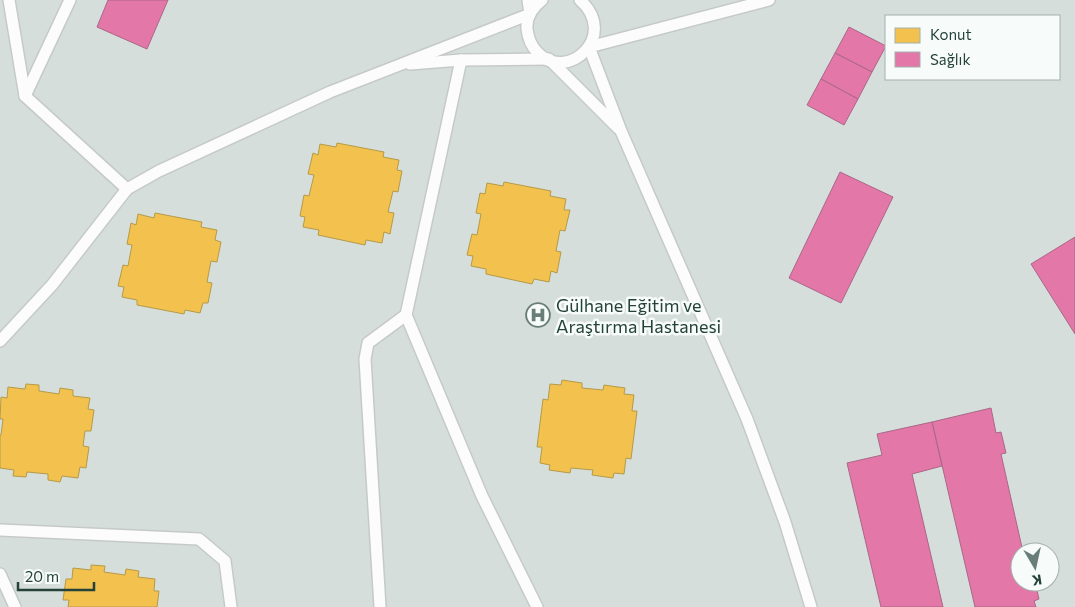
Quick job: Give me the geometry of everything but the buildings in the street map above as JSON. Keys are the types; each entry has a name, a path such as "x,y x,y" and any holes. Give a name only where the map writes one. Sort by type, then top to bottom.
{"lane":[{"path":"9,0 24,96 127,189"},
{"path":"24,96 70,0"},
{"path":"528,0 530,14"},
{"path":"542,0 530,14 527,25 532,47 541,56 550,60 621,131"},
{"path":"396,66 461,60 550,60 562,62 572,60 582,55 594,37 592,16 580,0"},
{"path":"589,46 769,0"},
{"path":"0,341 52,285 127,189 159,171 330,92 530,14"},
{"path":"589,46 621,131 747,419 785,522 811,607"},
{"path":"461,60 406,315 482,496 537,607"},
{"path":"380,607 365,359 368,343 406,315"},
{"path":"0,530 199,539 225,561 231,607"},
{"path":"0,574 15,607"}],"shaded area":[{"name":"Gülhane Eğitim ve Araştırma Hastanesi","path":"0,0 1075,0 1075,607 0,607"}],"place":[{"name":"Gülhane Eğitim ve Araştırma Hastanesi","path":"538,315"}]}
